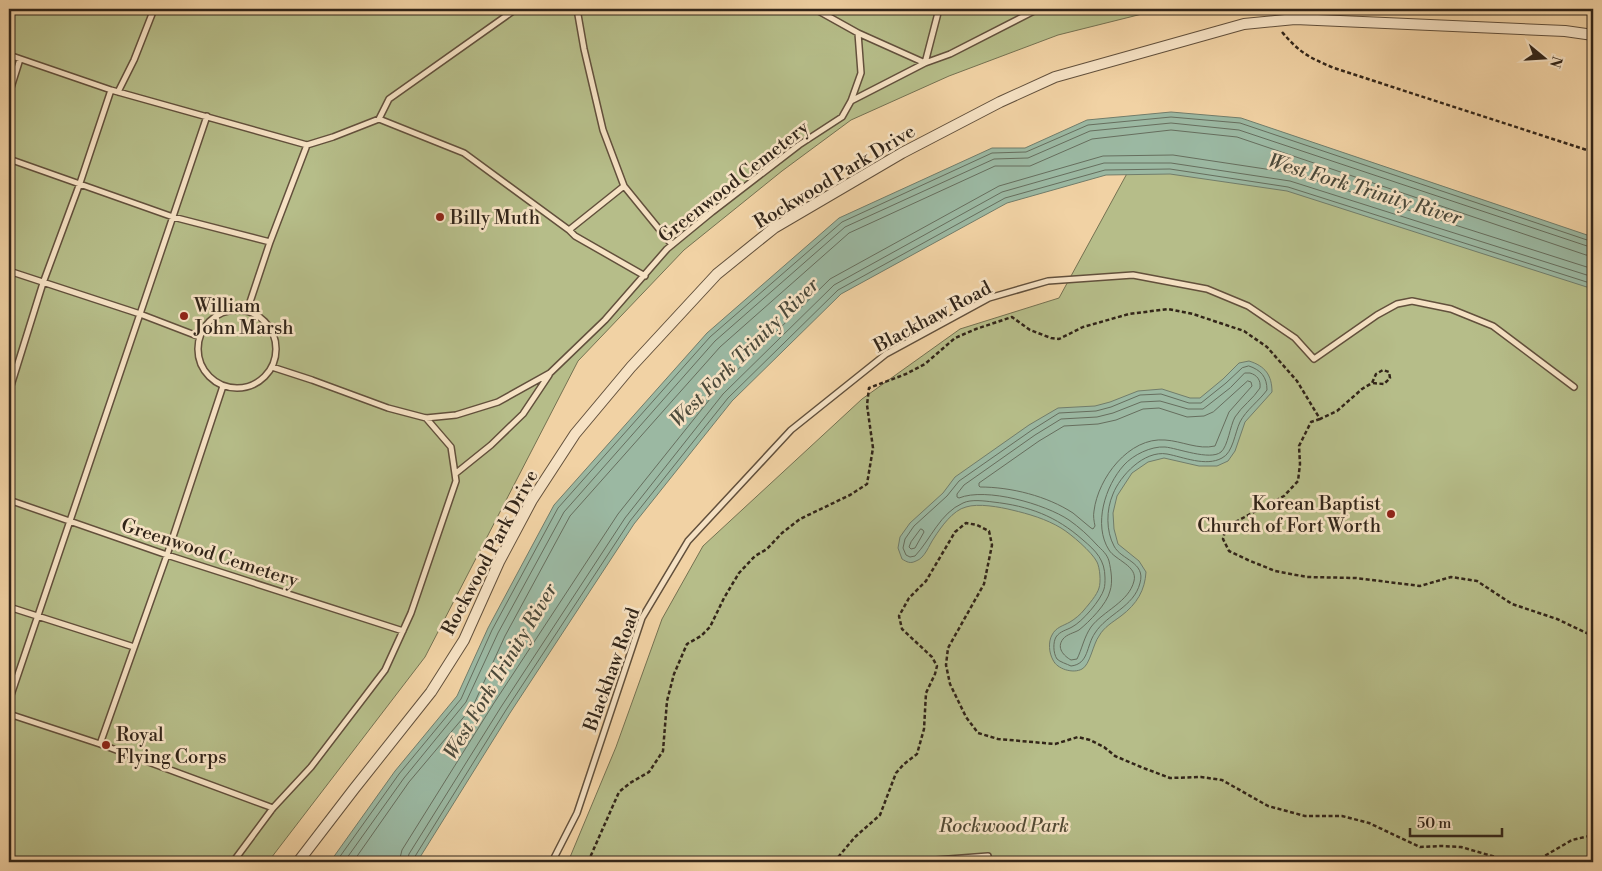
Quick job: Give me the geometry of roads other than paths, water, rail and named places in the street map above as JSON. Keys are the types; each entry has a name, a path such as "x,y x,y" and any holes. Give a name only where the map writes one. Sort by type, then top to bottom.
{"street":[{"name":"Rockwood Park Drive","path":"298,862 431,692 464,640 499,562 532,500 575,434 631,367 717,274 774,228 894,158 1000,102 1055,77 1244,24 1295,19 1436,24 1565,31 1593,35"}],"lane":[{"path":"118,92 134,60 154,9"},
{"path":"9,55 111,90 307,145 379,119 389,99 516,9"},
{"path":"577,9 584,49 603,130 624,186 672,245"},
{"path":"815,9 881,45 925,63 939,9"},
{"name":"Greenwood Cemetery","path":"851,101 925,63 950,54 1038,9"},
{"name":"Greenwood Cemetery","path":"455,474 491,445 523,414 550,373 605,320 672,245 799,144 842,117 851,101 861,73 858,33"},
{"path":"9,94 20,59"},
{"path":"9,392 43,283 80,183 111,90"},
{"path":"9,701 207,116"},
{"path":"379,119 464,153 575,236 645,276"},
{"path":"247,311 270,242 307,145"},
{"path":"9,159 173,217 270,242"},
{"path":"569,230 624,186"},
{"path":"9,271 140,314 200,337"},
{"name":"Blackhaw Road","path":"552,862 577,813 642,618 688,541 792,430 806,418 886,354 989,298 1048,281 1133,275 1207,289 1248,306 1295,338 1314,360 1377,315 1397,304 1412,301 1451,310 1493,326 1574,387"},
{"path":"232,310 247,311 260,317 273,332 277,350 272,368 262,380 251,386 239,388 223,386 213,379 202,366 199,353 200,337 213,318 232,310"},
{"name":"Greenwood Cemetery","path":"272,368 312,380 388,408 426,418 456,414 498,402 550,373"},
{"path":"100,744 167,555 223,386"},
{"path":"233,862 273,808 311,768 385,670 411,613 456,482 451,447 426,418"},
{"name":"Greenwood Cemetery","path":"9,500 167,555 403,631"},
{"path":"9,607 134,647"},
{"path":"9,714 100,744 273,808"},
{"path":"921,862 988,856 988,862"}],"water":[{"name":"West Fork Trinity River","path":"1171,112 1241,118 1593,237 1593,289 1287,191 1170,174 1106,175 1007,203 841,294 732,401 634,524 510,713 417,862 330,862 395,771 457,696 488,628 554,505 707,333 839,218 992,148 1025,148 1087,120"},
{"path":"1249,361 1263,369 1269,376 1272,392 1245,422 1235,451 1228,461 1217,466 1199,466 1164,458 1148,462 1132,473 1117,496 1113,513 1114,529 1118,544 1139,561 1146,572 1145,579 1142,591 1136,602 1101,633 1085,667 1082,669 1070,671 1058,666 1051,654 1050,641 1056,630 1083,612 1097,594 1100,582 1099,571 1097,562 1091,553 1061,528 1031,515 989,506 971,506 956,512 948,520 919,559 914,562 907,562 902,559 898,548 900,537 910,523 943,493 955,477 1029,425 1058,408 1095,406 1138,391 1162,389 1190,398 1200,398 1239,363"}],"place":[{"name":"Billy Muth","path":"440,217"},
{"name":"William John Marsh","path":"184,316"},
{"name":"Korean Baptist Church of Fort Worth","path":"1391,514"},
{"name":"Royal Flying Corps","path":"106,745"}],"park label":[{"name":"Rockwood Park","path":"1004,825"}]}
